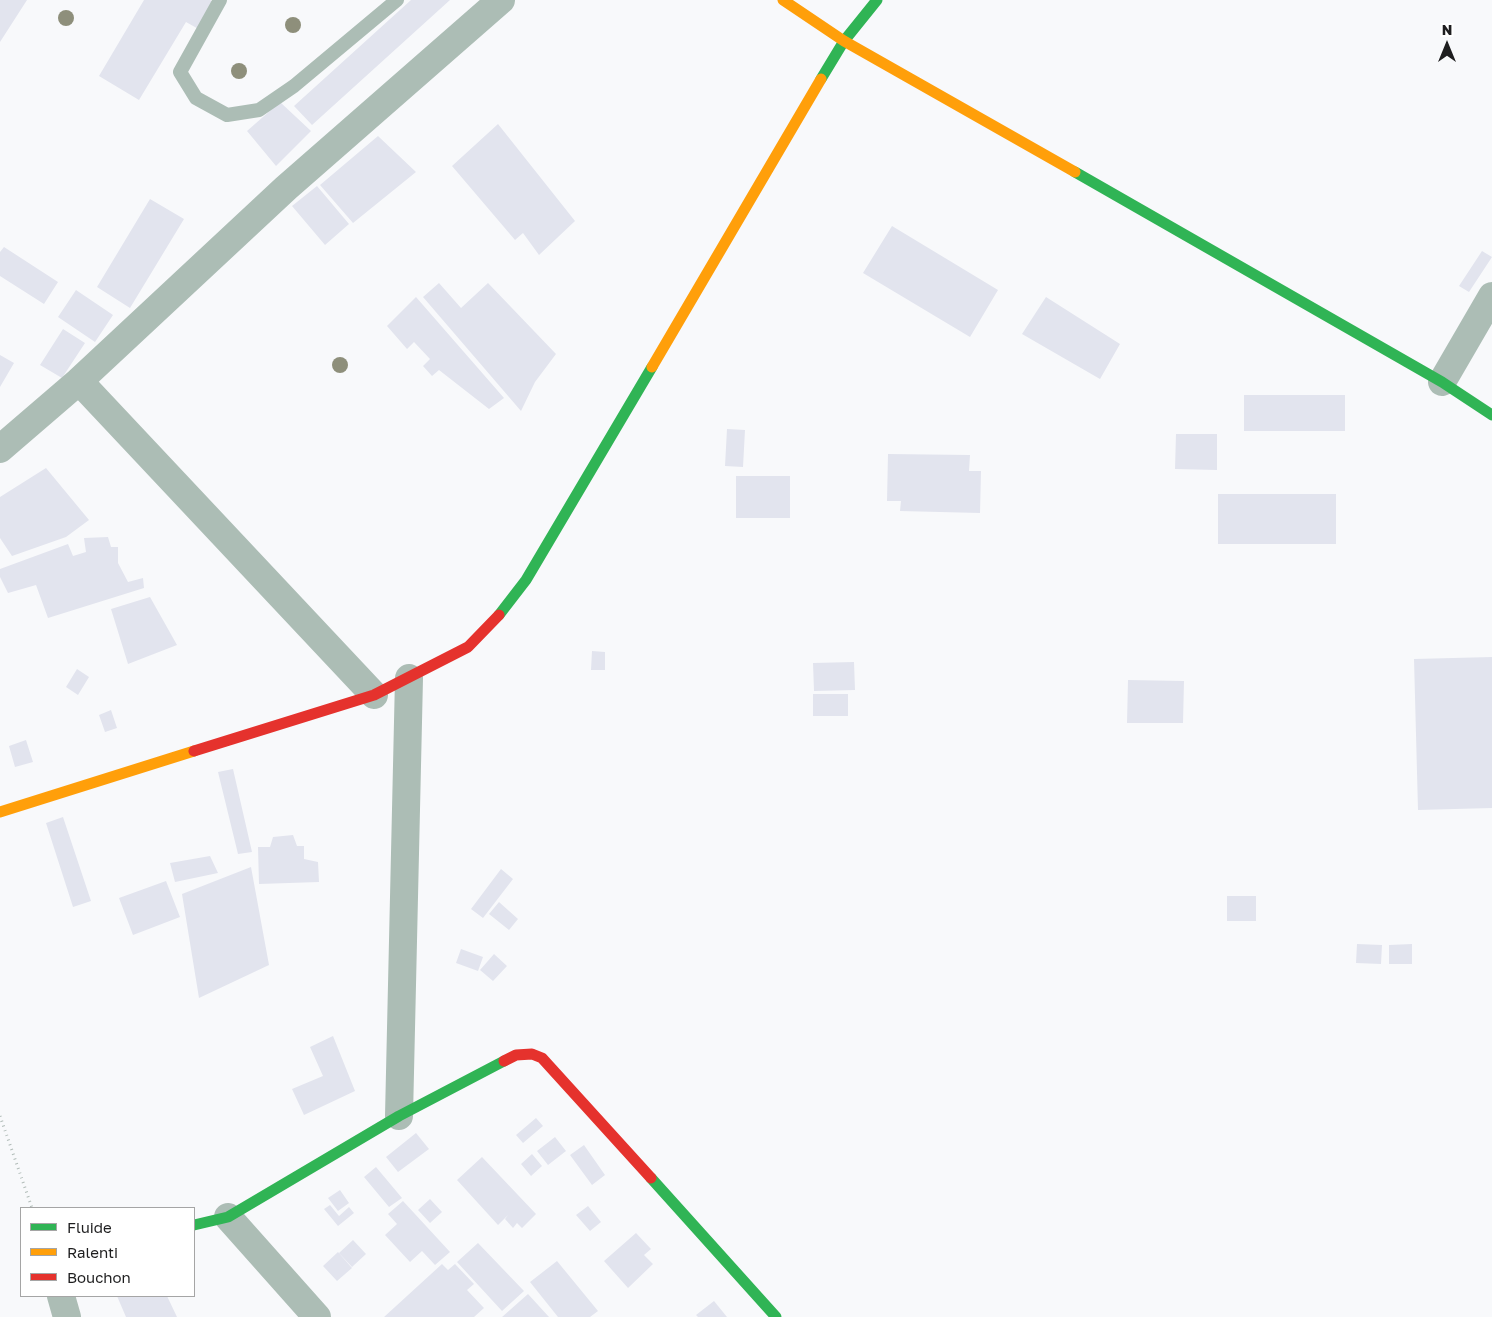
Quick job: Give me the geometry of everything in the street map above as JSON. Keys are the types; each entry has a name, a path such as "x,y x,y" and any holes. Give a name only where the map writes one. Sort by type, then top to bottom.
{"street":[{"path":"0,449 79,381 286,188 501,0"},
{"path":"783,0 844,42 1442,382 1492,415"},
{"path":"0,812 374,695 468,647 496,619 526,580 844,42 877,0"},
{"path":"1442,382 1492,296"},
{"path":"79,381 374,695"},
{"path":"399,1116 409,678"},
{"path":"195,1225 228,1217 399,1116 516,1055 532,1054 542,1058 776,1317"},
{"path":"228,1217 317,1317"},
{"path":"61,1297 67,1317"}],"lane":[{"path":"220,0 180,72 196,98 227,115 259,110 294,86 396,0"}],"path":[{"path":"0,1116 32,1207"}],"building":[{"path":"0,0 27,0 0,42"},
{"path":"144,0 210,0 218,5 202,31 186,22 139,100 99,76"},
{"path":"411,0 450,0 312,125 294,106"},
{"path":"280,102 311,131 276,166 247,131"},
{"path":"498,124 575,221 539,255 523,233 515,240 452,166"},
{"path":"378,136 416,172 353,223 320,185"},
{"path":"317,186 349,224 325,245 292,206"},
{"path":"150,199 184,219 130,308 97,287"},
{"path":"892,226 998,290 970,337 863,273"},
{"path":"4,247 58,282 44,304 0,276 0,252"},
{"path":"1482,251 1492,257 1469,292 1459,286"},
{"path":"439,283 461,308 488,283 556,354 535,382 521,411 423,297"},
{"path":"76,290 113,315 95,342 58,317"},
{"path":"416,297 504,398 489,409 439,370 432,376 423,366 430,359 414,342 407,349 387,326"},
{"path":"1046,297 1120,344 1100,379 1022,334"},
{"path":"63,329 85,343 62,378 40,365"},
{"path":"0,355 14,363 0,387"},
{"path":"1244,395 1345,395 1345,431 1244,431"},
{"path":"727,429 745,430 743,467 725,466"},
{"path":"1176,434 1217,434 1217,470 1175,469"},
{"path":"888,454 970,455 969,471 981,471 980,513 900,511 901,501 887,501"},
{"path":"46,468 89,520 66,537 12,556 0,538 0,497"},
{"path":"736,476 790,476 790,518 736,518"},
{"path":"1218,494 1336,494 1336,544 1218,544"},
{"path":"108,537 111,547 118,547 118,563 128,582 143,578 144,588 48,618 36,585 8,593 0,577 0,569 68,544 73,556 86,552 84,538"},
{"path":"150,597 177,645 128,664 111,609"},
{"path":"592,651 605,652 605,670 591,670"},
{"path":"1492,657 1492,808 1418,810 1414,659"},
{"path":"854,662 855,690 814,691 813,663"},
{"path":"77,669 89,677 78,695 66,687"},
{"path":"1128,680 1184,681 1183,723 1127,723"},
{"path":"813,694 848,694 848,716 813,716"},
{"path":"111,710 117,728 105,732 99,715"},
{"path":"26,740 33,762 15,767 9,746"},
{"path":"233,769 252,852 238,854 218,772"},
{"path":"63,817 91,901 73,907 46,823"},
{"path":"293,835 297,846 304,846 304,859 318,862 319,882 259,884 258,847 270,847 273,837"},
{"path":"210,856 218,873 175,882 170,863"},
{"path":"251,867 269,965 199,998 182,894"},
{"path":"501,869 513,879 483,918 471,909"},
{"path":"166,881 180,917 133,935 119,898"},
{"path":"1227,896 1256,896 1256,921 1227,921"},
{"path":"499,902 518,919 509,930 489,914"},
{"path":"1357,944 1382,945 1381,964 1356,963"},
{"path":"1412,944 1412,964 1389,964 1389,945"},
{"path":"461,949 483,957 478,971 456,963"},
{"path":"494,954 507,966 493,981 480,970"},
{"path":"333,1036 355,1091 304,1115 292,1089 323,1076 310,1047"},
{"path":"536,1118 543,1126 523,1143 516,1135"},
{"path":"416,1133 429,1149 398,1172 386,1157"},
{"path":"555,1137 566,1151 548,1165 537,1151"},
{"path":"584,1145 605,1175 592,1185 570,1155"},
{"path":"532,1154 542,1166 531,1176 521,1164"},
{"path":"482,1157 536,1214 522,1228 517,1223 513,1228 505,1219 508,1215 498,1225 457,1180"},
{"path":"376,1167 402,1198 389,1207 364,1177"},
{"path":"340,1190 349,1203 338,1211 328,1198"},
{"path":"430,1199 442,1212 430,1223 418,1210"},
{"path":"403,1201 450,1252 435,1265 422,1251 410,1262 385,1235 397,1224 388,1214"},
{"path":"330,1205 339,1216 349,1207 354,1213 338,1226 324,1209"},
{"path":"588,1206 601,1222 590,1231 576,1215"},
{"path":"636,1233 651,1249 644,1255 653,1264 628,1288 604,1261"},
{"path":"353,1240 366,1254 352,1267 339,1253"},
{"path":"478,1243 524,1291 502,1311 457,1262"},
{"path":"338,1252 352,1268 337,1281 323,1266"},
{"path":"557,1261 598,1311 590,1317 558,1317 530,1282"},
{"path":"442,1264 448,1270 455,1264 474,1284 467,1290 484,1308 474,1317 384,1317"},
{"path":"528,1294 549,1317 502,1317"},
{"path":"117,1297 167,1297 177,1317 126,1317"},
{"path":"714,1301 727,1317 698,1317 696,1315"}],"traffic: fast":[{"path":"821,79 844,41 877,0"},
{"path":"1075,172 1442,382 1492,415"},
{"path":"499,615 526,580 652,367"},
{"path":"195,1225 228,1217 399,1116 504,1061"},
{"path":"651,1178 776,1317"}],"traffic: slow":[{"path":"783,0 844,41 1075,172"},
{"path":"652,367 821,79"},
{"path":"0,812 194,751"}],"traffic: jam":[{"path":"194,751 374,695 468,647 499,615"},
{"path":"504,1061 516,1055 532,1054 542,1058 651,1178"}]}
